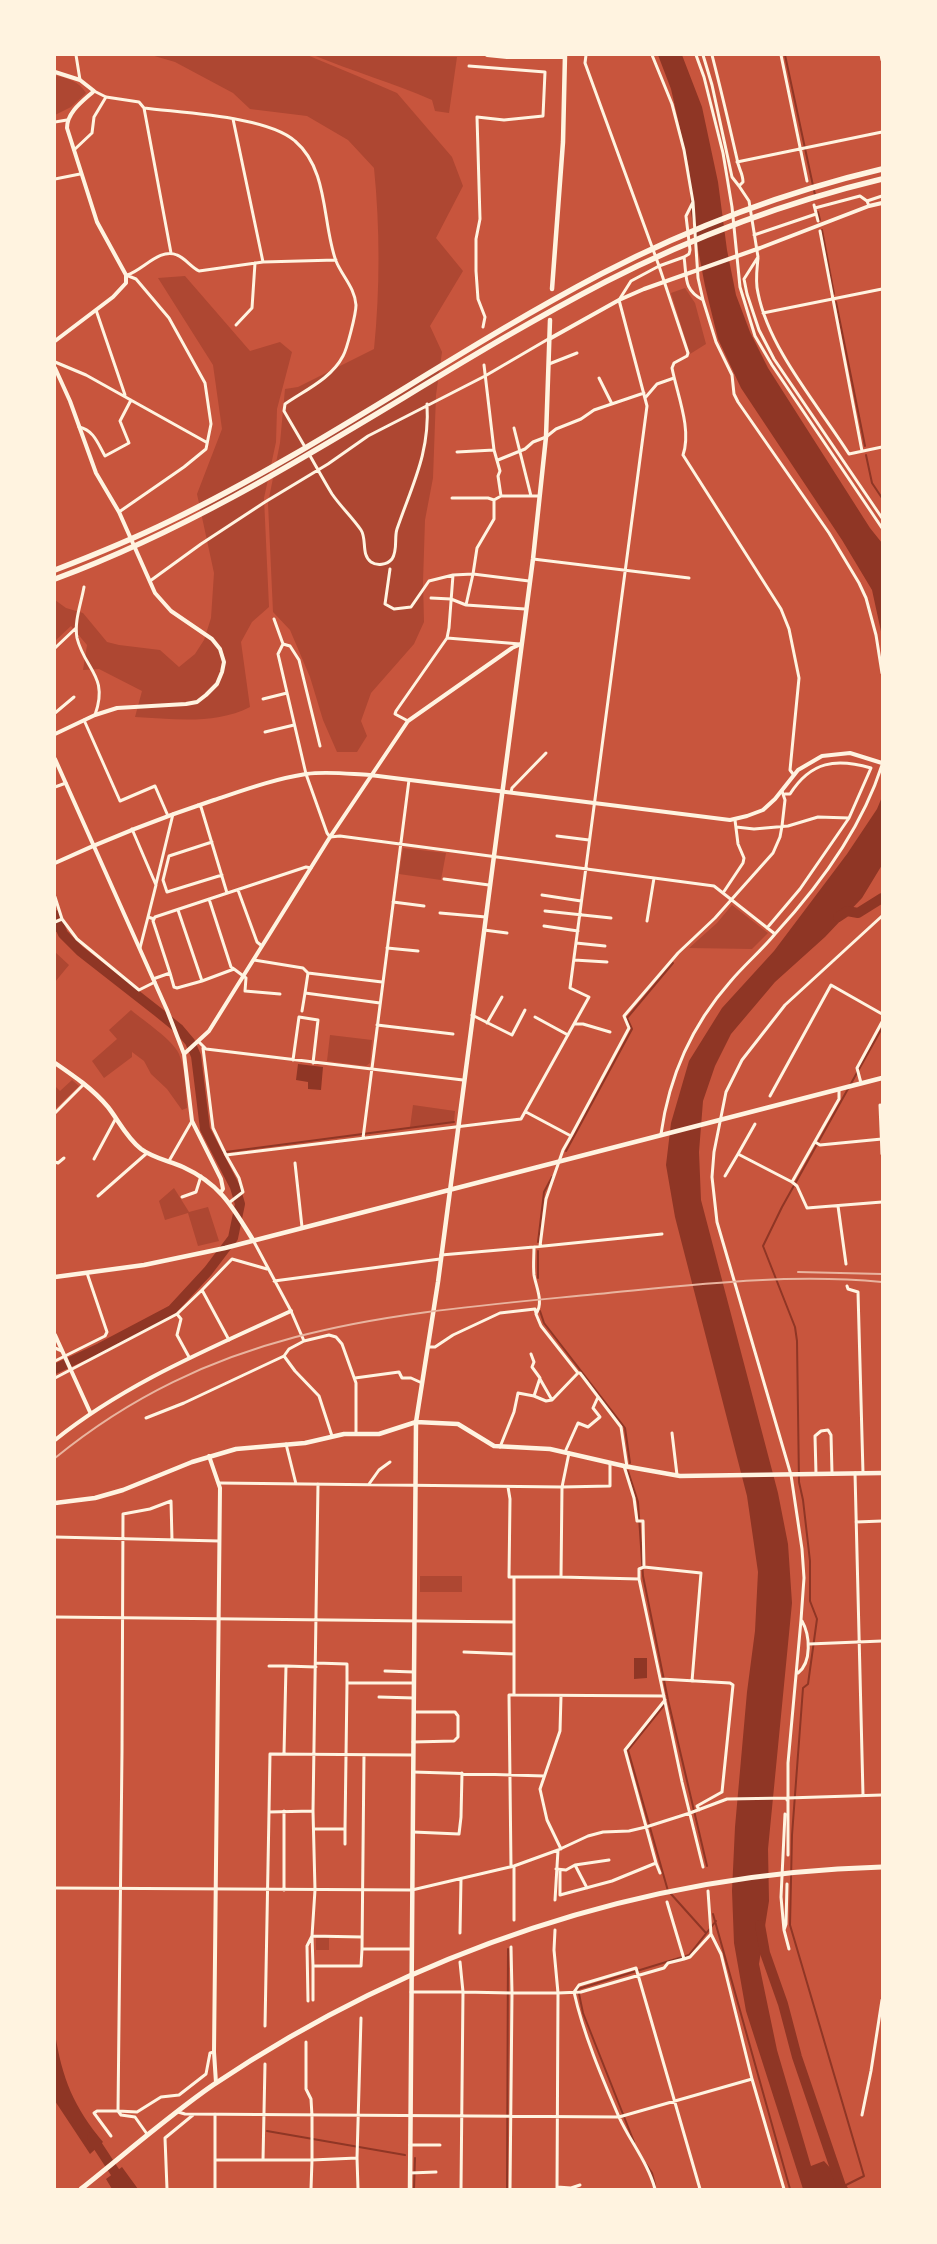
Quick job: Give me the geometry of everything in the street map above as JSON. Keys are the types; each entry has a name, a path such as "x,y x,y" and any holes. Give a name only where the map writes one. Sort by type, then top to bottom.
{"highway":[{"path":"55,570 145,533 240,485 519,319 601,274 682,236 757,206 803,190 882,169"},
{"path":"55,579 132,549 252,488 525,327 604,283 681,246 759,215 882,178"},
{"path":"81,2189 216,2083 326,2016 411,1974 502,1938 585,1911 699,1886 845,1868 882,1867"}],"main road":[{"path":"552,289 563,142 565,56"},
{"path":"410,2189 410,1992 416,1422 441,1257 520,644 533,559 546,437 551,338 550,320"},
{"path":"55,1063 99,1097 132,1140 147,1153 202,1176 221,1192 230,1202 252,1240"},
{"path":"55,1277 144,1265 225,1248 882,1078"},
{"path":"55,1503 95,1498 209,1456 249,1446 286,1444 332,1436 379,1434 416,1422 458,1424 467,1428 488,1444 500,1447 531,1448 567,1453 677,1475 737,1476 882,1473"}],"street":[{"path":"76,55 80,80"},
{"path":"487,55 507,57 565,56"},
{"path":"586,55 585,63 659,266 688,353 687,356 674,362 672,368 684,427 685,449 682,454 780,609 789,630 799,678 790,770 793,774"},
{"path":"652,55 672,104 684,150 693,202 698,278 716,342 732,375 734,394 829,533 859,582 866,598 876,635 882,673"},
{"path":"696,55 704,77 723,153 732,207 740,287 756,336 778,374 882,528"},
{"path":"703,55 717,104 732,177 749,201 758,257 757,291 763,313 777,345 850,454 882,447"},
{"path":"712,55 724,99 737,162 743,175 743,182 739,186"},
{"path":"782,55 807,181"},
{"path":"881,55 882,60"},
{"path":"469,66 545,72 543,116 504,120 477,118 480,219 476,239 476,271 478,299 485,317 483,327"},
{"path":"55,72 80,80 94,91 106,97 139,102 144,108 171,254"},
{"path":"55,341 113,297 126,283 126,275 97,222 80,174 67,128 67,120 73,111 94,91"},
{"path":"73,150 92,133 94,117 106,97"},
{"path":"144,108 234,119 266,127 295,140 313,168 321,190 336,260 355,297 356,307 344,355 334,369 312,387 285,404 284,411 332,494 362,531 366,554 370,562 379,565 387,563 392,558 395,550 396,531 427,443 427,404"},
{"path":"234,119 263,262"},
{"path":"55,122 67,120"},
{"path":"737,162 882,132"},
{"path":"55,179 80,174"},
{"path":"818,221 814,206 860,196 867,201 869,206"},
{"path":"867,201 882,196"},
{"path":"226,1155 458,1125 521,1119 589,997 570,988 647,406 619,300 631,281 659,266 689,254 686,216 688,208 693,202"},
{"path":"150,582 201,544 328,464 368,436 427,404 486,376 619,300 657,284 760,248 869,206 882,203"},
{"path":"754,235 816,214"},
{"path":"820,231 862,451"},
{"path":"126,275 136,273 156,257 171,254 178,255 199,272 263,262 336,260"},
{"path":"684,257 688,288 703,300"},
{"path":"758,257 744,279 759,330 774,359 882,518"},
{"path":"236,325 252,308 255,263"},
{"path":"120,512 184,467 206,449 211,424 205,383 170,318 136,279 126,275"},
{"path":"763,313 882,289"},
{"path":"96,310 125,396"},
{"path":"550,364 577,353"},
{"path":"55,362 86,374 206,442"},
{"path":"484,365 494,450 498,460 501,496"},
{"path":"55,368 70,401 96,473 120,512 155,593 171,611 212,639 220,649 224,662 222,672 216,684 197,702 117,708 95,715 55,734"},
{"path":"599,378 612,404"},
{"path":"645,398 658,384 674,378"},
{"path":"498,460 520,451 532,442 546,437 556,429 594,410 644,393"},
{"path":"79,427 86,428 93,434 105,456 129,443 120,421 132,400"},
{"path":"514,428 531,496"},
{"path":"457,452 494,450"},
{"path":"452,498 488,498 494,500 501,496 540,496"},
{"path":"466,605 477,548 494,519 494,500"},
{"path":"533,559 689,578"},
{"path":"390,569 385,604 394,609 411,607 428,582 453,575 473,574 529,581"},
{"path":"408,721 395,714 447,638 453,575"},
{"path":"84,587 76,628 78,640 98,681 101,698 95,715"},
{"path":"431,598 451,599 466,605 525,609"},
{"path":"274,619 283,644 278,654 306,774 330,837"},
{"path":"55,648 76,628"},
{"path":"447,638 520,644"},
{"path":"283,644 290,646 299,660 320,746"},
{"path":"185,1053 198,1043 209,1030 330,837 408,721 520,644"},
{"path":"263,699 287,693"},
{"path":"55,713 74,697"},
{"path":"84,720 120,801 155,786 170,815 156,885 140,948"},
{"path":"265,732 294,725"},
{"path":"511,792 512,788 546,753"},
{"path":"55,862 132,829 198,805 264,784 306,774 335,772 370,775 735,820 763,810 783,793 793,774 810,762 832,754 850,753 882,764 873,794 857,825 795,913 730,981 710,1007 695,1032 684,1052 674,1078 665,1110 663,1134"},
{"path":"55,758 154,980 180,1046 185,1053 192,1121 221,1179 223,1189 221,1192"},
{"path":"767,928 800,889 849,818 871,768 836,762 825,765 813,770 797,783 790,794 783,793"},
{"path":"363,1138 409,780"},
{"path":"55,788 66,783"},
{"path":"540,1246 546,1199 563,1150 629,1028 624,1016 678,953 731,900 773,853 780,837 782,826 783,793"},
{"path":"198,805 201,807 227,893"},
{"path":"736,828 761,829 788,826 818,817 849,818"},
{"path":"723,893 743,864 744,858 738,844 735,820"},
{"path":"132,829 156,885"},
{"path":"330,837 340,836 714,886 775,934"},
{"path":"557,836 590,840"},
{"path":"212,842 169,856 162,880 167,892 222,875"},
{"path":"154,919 155,917 306,867 312,868"},
{"path":"647,921 654,878"},
{"path":"444,879 489,885"},
{"path":"238,890 257,942 263,946"},
{"path":"542,896 581,902"},
{"path":"55,897 62,919 77,939 139,990 154,980 170,973"},
{"path":"209,899 231,967 246,978 245,990 280,994"},
{"path":"393,902 424,906"},
{"path":"178,910 202,981"},
{"path":"545,911 612,918"},
{"path":"440,913 486,917"},
{"path":"788,1855 788,1763 798,1674 804,1578 802,1549 791,1475 717,1222 712,1177 718,1120 726,1092 742,1060 785,1005 882,916"},
{"path":"148,917 154,919"},
{"path":"55,922 62,919"},
{"path":"154,919 153,921 174,987 177,988 202,981 234,969"},
{"path":"544,926 578,931"},
{"path":"483,930 508,933"},
{"path":"576,943 605,946"},
{"path":"387,948 418,951"},
{"path":"254,960 303,968 308,973 382,982"},
{"path":"574,960 606,962"},
{"path":"302,1011 308,973"},
{"path":"770,1096 831,985 882,1014"},
{"path":"305,993 380,1003"},
{"path":"487,1023 502,997"},
{"path":"472,1015 512,1036 525,1010"},
{"path":"293,1060 299,1017 318,1020 313,1062"},
{"path":"535,1017 568,1035"},
{"path":"861,1084 857,1068 882,1022"},
{"path":"574,1024 583,1024 610,1032"},
{"path":"377,1025 453,1034"},
{"path":"198,1043 203,1048 464,1080"},
{"path":"203,1048 213,1128 244,1192 230,1202"},
{"path":"55,1113 84,1084"},
{"path":"792,1182 839,1099 839,1089"},
{"path":"880,1105 882,1154"},
{"path":"526,1112 571,1136"},
{"path":"94,1159 116,1118"},
{"path":"169,1161 192,1121"},
{"path":"725,1176 754,1124"},
{"path":"815,1142 820,1145 881,1139"},
{"path":"98,1196 147,1153"},
{"path":"738,1154 798,1186 807,1208 882,1202"},
{"path":"55,1162 58,1163 64,1158"},
{"path":"295,1163 302,1227"},
{"path":"182,1197 196,1192 202,1176"},
{"path":"838,1206 846,1264"},
{"path":"274,1282 441,1257 662,1234"},
{"path":"252,1240 291,1311 304,1341"},
{"path":"534,1247 534,1270 538,1286 540,1309 536,1314"},
{"path":"55,1378 178,1314 232,1259 267,1269"},
{"path":"55,1361 105,1336 107,1332 87,1273"},
{"path":"847,1286 848,1289 858,1292 863,1473"},
{"path":"202,1290 229,1340"},
{"path":"428,1347 434,1346 500,1313 535,1309 541,1326 621,1427 626,1466 634,1498 637,1521 643,1521 644,1567"},
{"path":"55,1440 90,1412 124,1391 189,1357 291,1311"},
{"path":"178,1314 181,1319 177,1335 189,1357"},
{"path":"55,1335 69,1370 90,1412"},
{"path":"146,1418 171,1409 284,1356 289,1349 304,1341 329,1335 336,1337 345,1350 354,1378 356,1434"},
{"path":"55,1348 62,1351"},
{"path":"531,1354 534,1362 532,1367 552,1400"},
{"path":"284,1356 295,1372 319,1396 332,1436"},
{"path":"354,1378 399,1372 402,1378 422,1382"},
{"path":"500,1447 514,1412 518,1394 534,1396 546,1401 552,1400 578,1373"},
{"path":"534,1396 540,1378"},
{"path":"561,1577 562,1487 567,1453 578,1422 588,1427 600,1417 593,1408 598,1397"},
{"path":"816,1474 815,1436 821,1430 828,1430 831,1436 832,1474"},
{"path":"672,1433 677,1475"},
{"path":"286,1444 296,1484"},
{"path":"209,1456 219,1483 217,1890 214,2052 216,2083"},
{"path":"369,1484 379,1470 390,1462"},
{"path":"219,1483 508,1487 610,1486 610,1463"},
{"path":"855,1474 863,1795"},
{"path":"313,2000 312,1936 315,1890 313,1811 318,1484"},
{"path":"508,1487 510,1500 509,1577 640,1579"},
{"path":"118,2111 123,1514 150,1509 171,1501 172,1540"},
{"path":"856,1522 882,1521"},
{"path":"55,1537 219,1541"},
{"path":"692,1680 701,1573 644,1567 639,1569 665,1698 703,1867"},
{"path":"514,1577 514,1695"},
{"path":"55,1617 514,1622"},
{"path":"798,1674 805,1662 809,1644 801,1620"},
{"path":"809,1644 882,1641"},
{"path":"464,1652 514,1654"},
{"path":"269,1666 347,1664 346,1844"},
{"path":"284,1754 286,1666"},
{"path":"385,1671 414,1672"},
{"path":"661,1678 730,1683 733,1685 722,1792 697,1806 699,1810"},
{"path":"347,1683 414,1683"},
{"path":"514,1920 508,1774 509,1695 665,1698"},
{"path":"556,1900 560,1849 547,1820 540,1796 540,1789 560,1731 561,1696"},
{"path":"379,1697 414,1698"},
{"path":"660,1873 625,1750 665,1698"},
{"path":"413,1742 454,1741 458,1737 458,1716 455,1712 414,1712"},
{"path":"265,2026 270,1754 413,1755"},
{"path":"313,1966 361,1966 364,1755"},
{"path":"413,1772 544,1776"},
{"path":"412,1832 459,1834 462,1773"},
{"path":"55,1888 412,1890 513,1866 603,1832 629,1831 646,1827 690,1814 731,1798 782,1799 882,1795"},
{"path":"787,1798 780,1896 784,1930 789,1949"},
{"path":"284,1811 284,1890"},
{"path":"268,1812 313,1811"},
{"path":"314,1829 345,1828"},
{"path":"558,1870 566,1870 575,1864 609,1860"},
{"path":"558,1870 560,1895 624,1877 656,1863"},
{"path":"575,1864 587,1888"},
{"path":"460,1933 461,1879"},
{"path":"784,1930 786,1924 787,1884"},
{"path":"708,1891 711,1934 721,1954 752,2079 784,2189"},
{"path":"667,1902 684,1959"},
{"path":"555,1930 558,1993 557,2188 571,2188 580,2185"},
{"path":"410,1992 574,1992 664,1968 668,1963 690,1957 711,1934"},
{"path":"312,1936 362,1937"},
{"path":"308,2001 308,1946 312,1936"},
{"path":"510,2189 511,1947"},
{"path":"362,1949 411,1949"},
{"path":"460,1962 463,1992 461,2189"},
{"path":"655,2189 651,2173 637,2153 619,2117 579,2014 574,1992 579,1985 636,1968 700,2189"},
{"path":"862,2115 882,2000"},
{"path":"358,2189 357,2158 361,2018"},
{"path":"306,2042 306,2089 311,2099 312,2116 311,2189"},
{"path":"111,2136 94,2113 97,2111 137,2112 161,2097 178,2095 206,2074 210,2053 214,2052"},
{"path":"263,2160 265,2064"},
{"path":"178,2112 194,2114 312,2116 557,2115 619,2117 752,2079"},
{"path":"118,2111 121,2114 135,2117 148,2135"},
{"path":"167,2189 165,2138 194,2114"},
{"path":"215,2114 215,2189"},
{"path":"410,2145 440,2145"},
{"path":"215,2160 357,2158"},
{"path":"410,2173 436,2172"}],"shaded area":[{"path":"151,55 307,55 355,75 397,93 452,157 463,186 436,238 463,271 430,326 442,352 436,395 433,478 425,520 424,622 414,644 371,693 361,721 367,736 357,752 337,752 323,720 310,677 290,630 273,612 268,503 280,443 285,389 298,387 374,349 378,258 374,168 348,140 307,116 250,109 233,93 175,62"},
{"path":"313,55 457,57 449,113 435,111 432,100"},
{"path":"658,55 682,55 702,107 718,182 727,250 736,295 750,332 768,368 870,528 882,543 882,636 872,590 842,540 741,388 718,339 705,286 691,213 689,168 671,89"},
{"path":"55,76 72,81 86,93 71,107 55,115"},
{"path":"185,276 250,351 280,342 292,352 277,409 276,442 264,498 269,607 252,622 241,642 250,707 237,713 194,720 135,717 142,691 99,669 83,670 87,645 71,626 55,641 55,600 66,608 83,613 107,642 160,650 179,667 195,654 204,640 211,618 214,573 197,494 222,429 213,365 158,278"},
{"path":"685,288 695,303 706,344 690,354 671,293"},
{"path":"882,797 882,865 862,898 825,937 775,982 731,1034 715,1066 703,1101 699,1152 701,1200 778,1493 788,1544 792,1603 768,1849 769,1901 759,1964 777,2050 811,2166 824,2161 849,2189 803,2189 746,2011 734,1943 732,1891 735,1827 747,1692 755,1631 758,1572 747,1496 675,1217 666,1165 671,1123 689,1061 722,1008 774,951 847,854 877,809"},
{"path":"403,848 446,853 441,880 399,874"},
{"path":"732,905 768,933 752,949 689,948 717,923"},
{"path":"55,952 69,965 55,982"},
{"path":"131,1010 165,1037 179,1054 184,1074 187,1108 182,1110 167,1089 151,1074 144,1061 132,1052 132,1057 104,1078 92,1061 117,1039 109,1030"},
{"path":"330,1035 372,1040 370,1063 366,1066 327,1061"},
{"path":"298,1064 323,1067 321,1090 308,1089 308,1082 296,1080"},
{"path":"72,1080 79,1086 55,1109 55,1086 60,1091"},
{"path":"413,1105 455,1111 454,1122 410,1127"},
{"path":"174,1188 189,1212 208,1207 219,1241 198,1246 188,1213 165,1220 159,1201"},
{"path":"420,1576 462,1576 462,1592 420,1592"},
{"path":"634,1658 647,1658 647,1678 634,1679"},
{"path":"316,1938 329,1938 329,1950 316,1950"},
{"path":"55,2033 61,2065 71,2092 84,2117 103,2142 90,2154 55,2101"},
{"path":"122,2167 138,2189 112,2189 106,2179"}],"waterway":[{"path":"785,55 815,195"},
{"path":"818,212 820,220"},
{"path":"822,230 834,294"},
{"path":"836,302 865,446"},
{"path":"866,455 872,483 882,498"},
{"path":"838,917 847,911 858,913 882,898"},
{"path":"55,915 63,934 80,951 179,1029 190,1042 196,1056 205,1129 235,1187 240,1204 233,1238 208,1271 172,1310 100,1348 55,1369"},
{"path":"55,930 63,934"},
{"path":"566,1151 632,1029 627,1018 673,963"},
{"path":"844,2186 864,2176 790,1925 792,1835 803,1688 808,1684 817,1619 810,1601 810,1561 799,1482 797,1341 795,1327 763,1246 782,1207 882,1028"},
{"path":"218,1153 454,1122"},
{"path":"538,1242 544,1192 552,1177"},
{"path":"538,1251 538,1278"},
{"path":"540,1311 544,1323 625,1428 630,1463"},
{"path":"628,1471 638,1502 643,1576 668,1700 707,1866"},
{"path":"665,1704 628,1750 668,1891"},
{"path":"671,1894 706,1933"},
{"path":"713,1914 790,2189"},
{"path":"634,2142 583,2013 578,1989 689,1955 716,1921"},
{"path":"760,1925 765,1953 783,2004 797,2057 842,2189"},
{"path":"507,2189 508,1949"},
{"path":"267,2131 405,2155"},
{"path":"92,2137 126,2189"},
{"path":"414,2189 415,2158"},
{"path":"646,2164 652,2173 655,2185"}],"railway":[{"path":"798,1272 882,1274"},
{"path":"55,1458 117,1413 181,1378 246,1352 312,1333 380,1319 450,1309 704,1284 775,1279 882,1282"}]}
